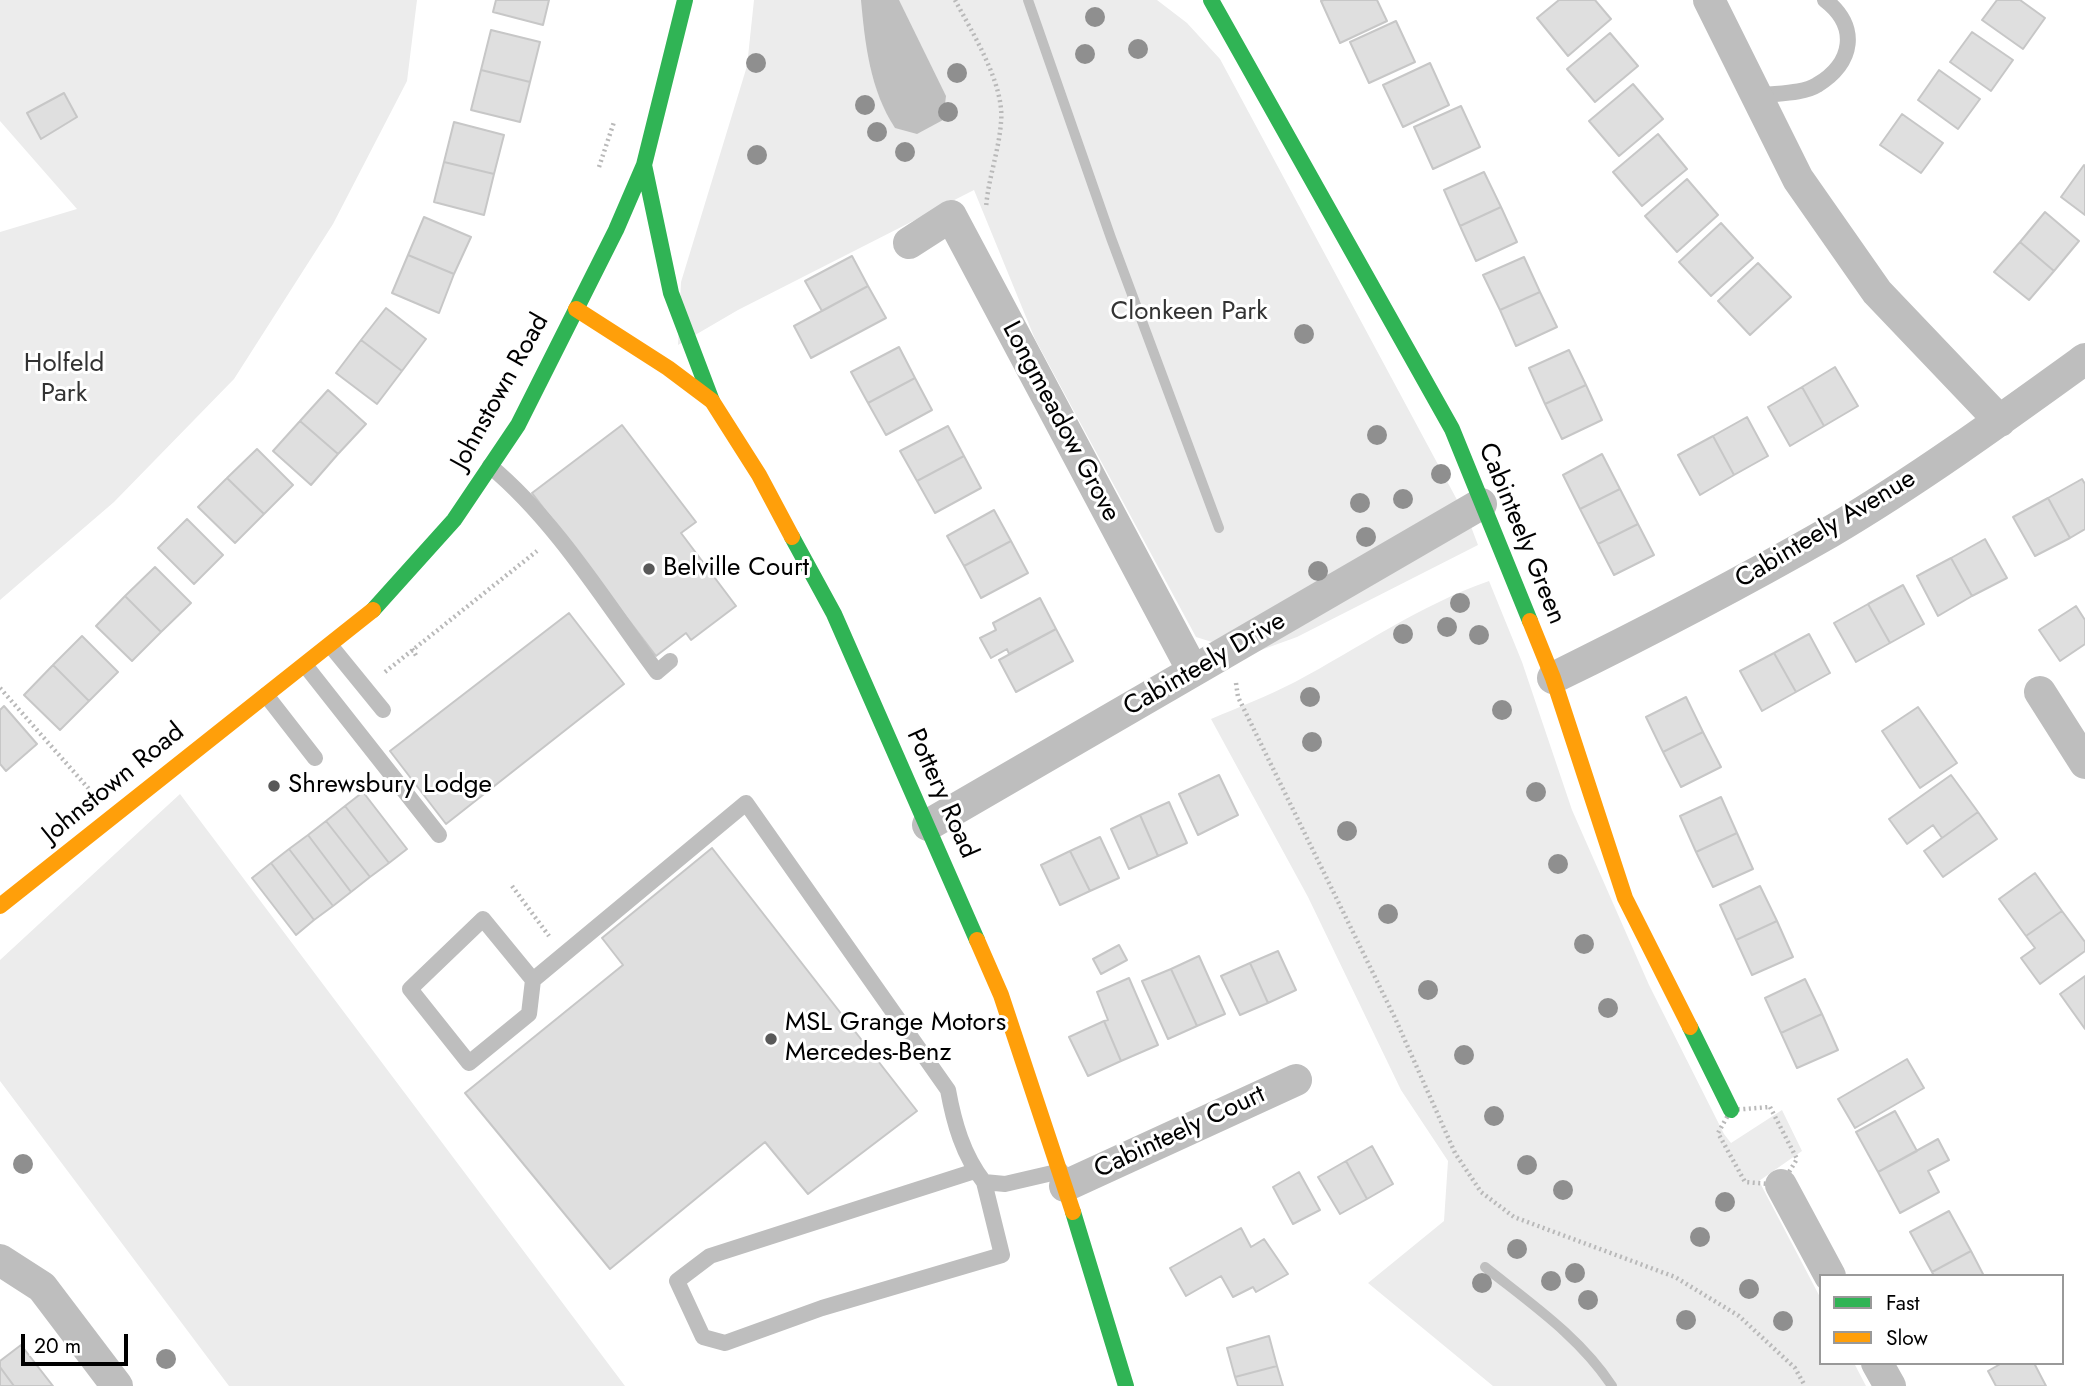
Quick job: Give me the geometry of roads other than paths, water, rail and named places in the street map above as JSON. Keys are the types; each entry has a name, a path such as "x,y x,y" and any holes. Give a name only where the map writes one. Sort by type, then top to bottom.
{"street":[{"name":"Johnstown Road","path":"0,906 377,607 454,520 517,425 576,309 643,165 673,57 685,0"},
{"name":"Cabinteely Green","path":"1211,0 1452,429 1553,678 1625,898 1731,1110"},
{"path":"1709,0 1798,179 1877,292 2000,421"},
{"path":"643,165 671,293 712,401"},
{"name":"Longmeadow Grove","path":"909,243 951,216 1193,671"},
{"name":"Pottery Road","path":"576,309 668,368 712,401 759,475 834,614 1001,995 1063,1178 1126,1386"},
{"name":"Cabinteely Avenue","path":"1553,678 1675,618 1832,531 2000,421 2085,359"},
{"name":"Cabinteely Drive","path":"928,825 1481,504"},
{"path":"2040,692 2085,763"},
{"name":"Cabinteely Court","path":"1063,1178 1296,1080"},
{"path":"1781,1185 1829,1274"},
{"path":"5,1272 42,1287 117,1386"},
{"path":"1878,1365 1889,1386"}],"lane":[{"path":"1757,96 1816,86 1839,66 1850,40 1848,28 1836,8 1825,0"},
{"path":"490,467 519,490 657,672 670,661"},
{"path":"330,645 383,710"},
{"path":"305,665 439,835"},
{"path":"266,695 314,758"},
{"path":"533,980 483,919 410,989 469,1063 529,1014 533,980 746,803 948,1090 955,1125 980,1177 1002,1255 835,1304 725,1343 703,1337 677,1281 710,1256 980,1177 1005,1184 1063,1178"}],"waterway":[{"path":"1028,0 1111,238 1219,528"},
{"path":"1485,1267 1570,1336 1612,1386"}],"place":[{"name":"Belville Court","path":"649,569"},
{"name":"Shrewsbury Lodge","path":"274,786"},
{"name":"MSL Grange Motors Mercedes-Benz","path":"771,1039"}],"park label":[{"name":"Clonkeen Park","path":"1189,313"},
{"name":"Holfeld Park","path":"64,380"}]}
